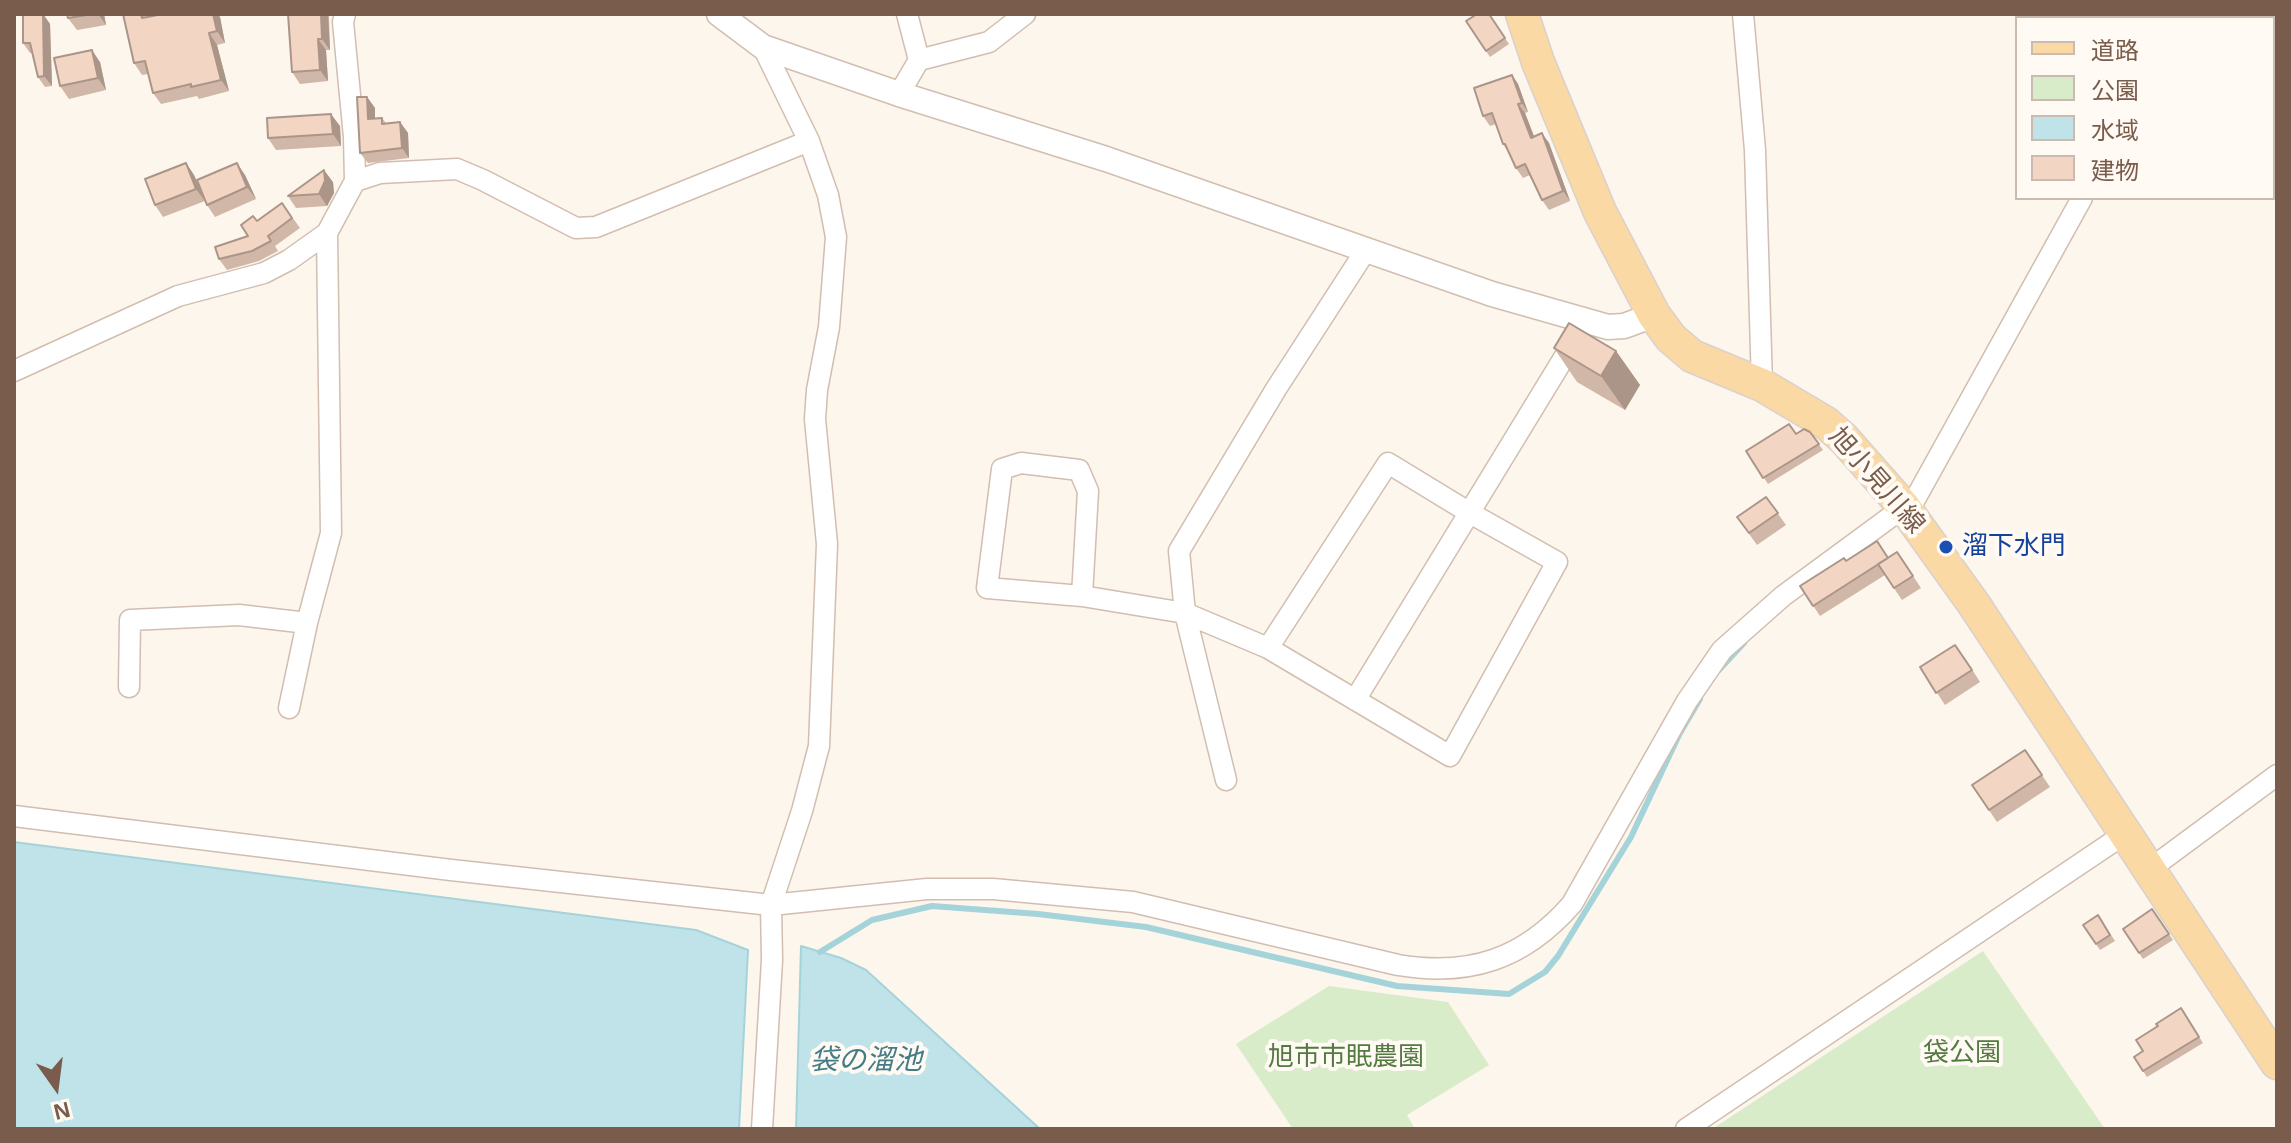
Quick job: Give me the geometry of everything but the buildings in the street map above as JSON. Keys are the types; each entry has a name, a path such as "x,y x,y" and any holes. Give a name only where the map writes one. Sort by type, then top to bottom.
{"main road":[{"name":"旭小見川線","path":"1522,14 1538,62 1600,212 1654,315 1671,338 1692,356 1762,385 1826,423 1906,509 1973,603 2277,1063"}],"street":[{"path":"14,371 178,296 264,273 289,260 327,233 355,181 343,22 345,14"},
{"path":"719,14 763,47 899,94 1106,159 1492,294 1608,327 1624,326 1654,315"},
{"path":"899,94 919,60 907,14"},
{"path":"919,60 989,42 1025,14"},
{"path":"1743,14 1755,150 1762,385"},
{"path":"762,1129 772,960 771,905 802,811 819,746 827,544 815,419 829,327 836,237 828,195 809,141 763,47"},
{"path":"355,181 380,173 457,169 576,228 596,227 809,141"},
{"path":"14,816 435,868 771,905 927,889 993,889 1133,902 1428,970 1456,968 1505,956 1550,929 1572,904 1687,701 1722,650 1783,596 1906,509 1991,366 2081,200"},
{"path":"289,708 331,533 327,233"},
{"path":"1226,780 1185,613 1179,551 1276,389 1366,250"},
{"path":"1355,700 1587,320"},
{"path":"1082,596 1088,491 1079,470 1021,463 1002,469 987,588 1082,596 1185,613 1268,648 1450,756 1557,562 1388,463 1268,648"},
{"path":"129,687 130,620 239,615 307,623"},
{"path":"2150,869 2277,775"},
{"path":"1686,1129 2126,833"}],"green space":[{"name":"袋公園","path":"1983,951 2105,1129 1712,1129"},
{"name":"旭市市眠農園","path":"1329,986 1448,1002 1489,1065 1407,1115 1415,1129 1293,1129 1236,1044"}],"water":[{"path":"14,842 696,930 748,950 739,1129 14,1129"},
{"name":"袋の溜池","path":"801,946 841,958 866,970 1040,1129 796,1129"}],"waterway":[{"path":"1719,670 1744,643"},
{"path":"820,952 872,920 932,906 1146,927 1397,986 1509,994 1545,972 1558,956 1631,837 1680,733 1700,699"}],"place":[{"name":"溜下水門","path":"1946,547"}]}
